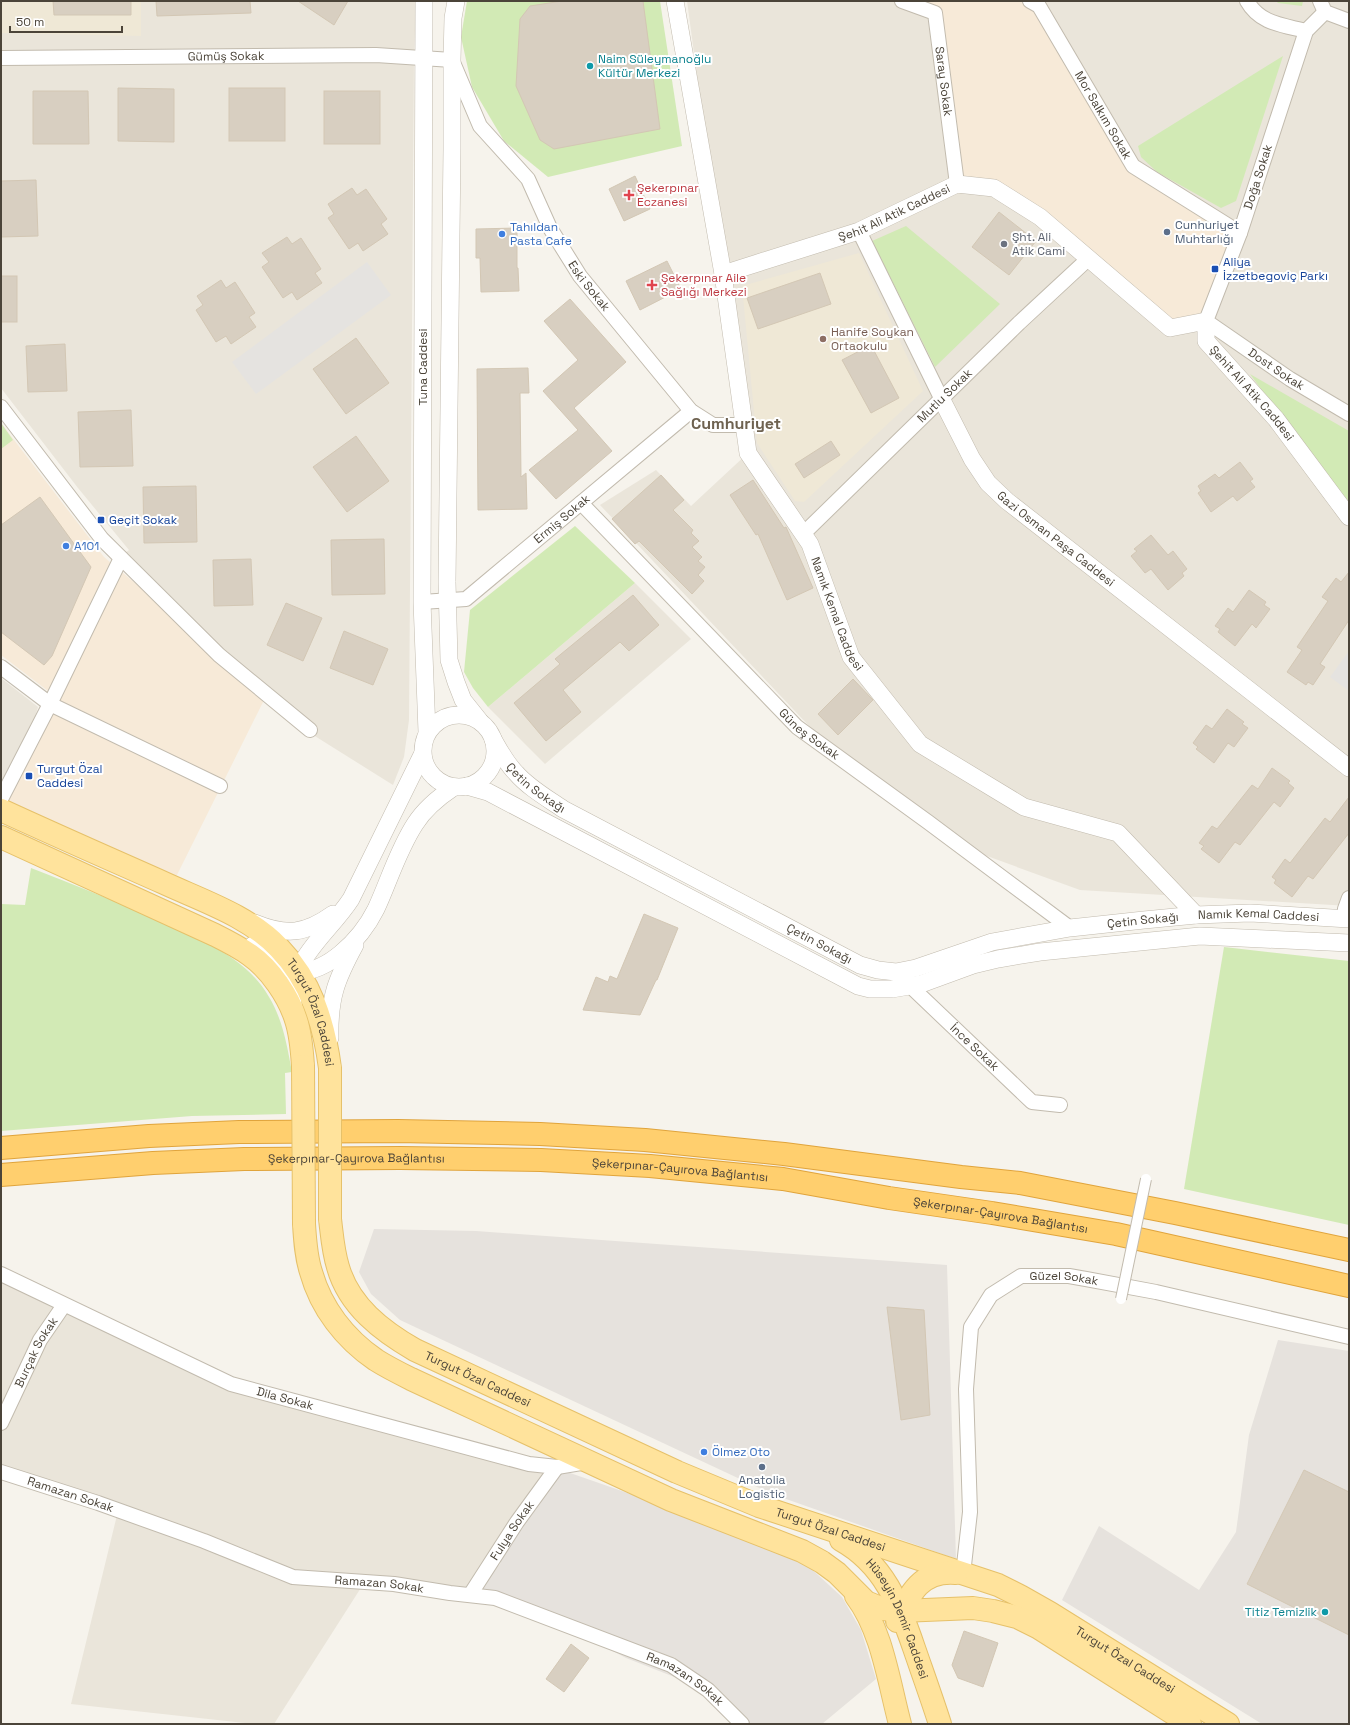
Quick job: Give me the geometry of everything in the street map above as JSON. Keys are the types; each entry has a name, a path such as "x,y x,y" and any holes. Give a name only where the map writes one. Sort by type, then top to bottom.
{"highway":[{"name":"Şekerpınar-Çayırova Bağlantısı","path":"1,1148 142,1137 239,1132 398,1131 540,1134 645,1140 784,1154 961,1177 1020,1183 1175,1213 1349,1250"},
{"name":"Şekerpınar-Çayırova Bağlantısı","path":"1,1175 153,1163 244,1159 400,1158 541,1160 650,1166 783,1179 889,1198 1007,1215 1116,1234 1349,1286"}],"main road":[{"name":"Turgut Özal Caddesi","path":"1,810 226,911 266,936 280,948 298,971 307,985 320,1017 327,1044 330,1068 330,1219 332,1246 338,1268 347,1287 359,1305 372,1320 390,1336 415,1350 676,1472 759,1506 998,1585 1044,1609 1228,1724"},
{"name":"Turgut Özal Caddesi","path":"1,837 235,945 252,956 278,985 289,1003 296,1020 303,1066 304,1224 306,1251 310,1272 317,1291 329,1314 344,1333 376,1360 411,1379 671,1500 802,1551 822,1562 837,1573 866,1602 874,1606 883,1609 901,1611 955,1608 993,1611 1017,1617 1039,1628 1190,1724"},
{"name":"Hüseyin Demir Caddesi","path":"806,1522 846,1543 870,1563 890,1589 901,1611 940,1724"},
{"path":"884,1664 887,1641 909,1594 916,1586 926,1579 946,1572 963,1574"},
{"name":"Hüseyin Demir Caddesi","path":"847,1583 859,1599 878,1637 900,1724"},
{"path":"918,1659 918,1638 920,1629 925,1620 935,1613 955,1608"}],"street":[{"name":"Tuna Caddesi","path":"424,1 422,602 427,732"},
{"path":"330,1068 330,1015 333,994 342,968 375,910 407,839 426,808 439,797 460,787 478,782 487,774 493,763 495,751 493,739 488,729 464,700 449,660 448,601 452,60 453,18 456,1"},
{"name":"Namık Kemal Caddesi","path":"675,1 723,274 748,453 810,544 851,657 920,744 1024,807 1118,833 1196,916 1250,913 1347,919"},
{"name":"Saray Sokak","path":"902,1 935,13 957,184"},
{"name":"Mor Salkım Sokak","path":"1030,1 1039,6 1134,166 1240,233"},
{"path":"1247,1 1250,7 1266,21 1306,31 1322,7 1349,21"},
{"name":"Doğa Sokak","path":"1206,322 1240,233 1306,31"},
{"name":"Gümüş Sokak","path":"1,58 353,55 452,60"},
{"name":"Eski Sokak","path":"452,60 480,126 528,179 550,228 580,276 691,411 713,425 744,425"},
{"name":"Şehit Ali Atik Caddesi","path":"723,274 859,231 957,184 994,188 1040,217 1170,328 1206,322 1206,341 1276,419 1349,517"},
{"name":"Gazi Osman Paşa Caddesi","path":"859,231 972,460 988,483 1006,501 1349,768"},
{"name":"Mutlu Sokak","path":"803,534 1088,259"},
{"name":"Dost Sokak","path":"1206,322 1290,378 1349,414"},
{"path":"1,407 102,539 219,655 310,730"},
{"name":"Ermiş Sokak","path":"422,602 466,600 691,411"},
{"name":"Güneş Sokak","path":"580,504 797,728 928,822 1070,928"},
{"path":"1,799 50,704 121,558"},
{"path":"1,667 50,704 220,786"},
{"path":"296,1020 293,995 298,971 308,950 344,910 422,755 423,743 427,732 435,723 445,717 456,714 479,720"},
{"name":"Çetin Sokağı","path":"493,739 504,758 516,773 538,793 563,809 860,965 878,970 896,972 916,968 992,942 1070,928 1196,916"},
{"path":"422,755 426,767 433,776 443,783 460,787"},
{"name":"Namık Kemal Caddesi","path":"460,787 488,792 858,986 881,990 910,986 921,984 973,965 998,959 1040,952 1200,936 1349,943"},
{"path":"226,911 280,932 295,932 309,929 334,914 357,885"},
{"path":"1347,919 1345,909 1349,898"},
{"path":"194,925 238,937 257,948 283,968 298,971 319,968 334,959 369,921"},
{"name":"İnce Sokak","path":"896,972 1032,1102 1060,1105"},
{"path":"1121,1299 1146,1179"},
{"name":"Dila Sokak","path":"1,1274 231,1384 529,1464 557,1467 587,1462"},
{"name":"Güzel Sokak","path":"963,1574 970,1512 966,1389 970,1327 991,1295 1021,1276 1069,1276 1156,1292 1349,1337"},
{"name":"Burçak Sokak","path":"1,1423 40,1340 64,1305"},
{"name":"Fulya Sokak","path":"470,1595 517,1522 557,1467"},
{"name":"Ramazan Sokak","path":"1,1472 98,1503 204,1541 293,1577 394,1584 495,1598 672,1665 708,1690 742,1724"}],"shaded area":[{"path":"1,1 416,1 414,59 409,720 404,757 393,785 310,733 120,557 129,550 78,488 1,388"},
{"path":"1,1 141,1 141,36 1,33"},
{"path":"687,1 902,1 935,13 1133,166 1030,1 1349,1 1349,906 1080,890 943,840 864,784 600,505 656,470 691,506 748,453"},
{"path":"901,1 1029,1 1131,165 1239,233 1206,322 1171,329 994,186 956,183 935,14"},
{"name":"Hanife Soykan Ortaokulu","path":"859,253 923,391 804,502 795,501 757,443 742,286"},
{"path":"367,262 391,295 256,394 232,362"},
{"path":"1,423 104,557 267,694 176,877 164,870 7,805 17,760 48,691 1,655"},
{"path":"635,583 691,639 545,764 488,707"},
{"path":"1349,651 1349,691 1330,677"},
{"path":"1,678 38,707 7,805 1,801"},
{"path":"374,1229 476,1231 947,1265 956,1559 772,1494 400,1320 371,1294 359,1272"},
{"path":"1,1276 230,1386 556,1465 475,1586 446,1593 364,1583 274,1724 254,1724 71,1704 118,1511 1,1472"},
{"path":"1278,1340 1349,1351 1349,1724 1262,1724 1062,1600 1099,1526 1199,1590 1236,1532 1249,1435"},
{"path":"553,1467 685,1513 805,1563 842,1597 861,1630 876,1679 822,1724 741,1724 682,1680 626,1658 519,1601 477,1591 500,1564 515,1525"}],"green space":[{"path":"467,1 660,1 682,146 548,177 504,141 472,87 461,37"},
{"path":"1276,1 1303,1 1302,6 1278,3"},
{"path":"1283,56 1236,201 1221,208 1157,172 1141,157 1138,146"},
{"path":"906,226 1000,304 935,367 872,241"},
{"path":"1250,374 1349,431 1349,507 1337,492"},
{"path":"1,423 13,440 1,449"},
{"path":"575,526 635,583 488,707 473,688 464,672 470,610"},
{"path":"31,868 108,898 202,940 233,959 247,970 259,982 269,997 278,1015 284,1033 292,1072 285,1073 286,1114 192,1116 1,1131 1,904 25,905"},
{"path":"1224,947 1349,961 1349,1225 1184,1189"}],"building":[{"path":"53,1 131,1 131,15 54,15"},
{"path":"156,1 250,1 251,13 157,16"},
{"path":"298,1 348,1 334,25"},
{"path":"562,1 643,1 660,129 554,149 540,140 516,86 520,19 530,6"},
{"path":"118,88 174,89 174,142 118,141"},
{"path":"229,88 285,88 285,141 229,141"},
{"path":"33,91 88,91 89,144 33,144"},
{"path":"324,91 380,91 380,144 324,144"},
{"path":"635,176 650,209 624,221 609,189"},
{"path":"36,180 38,236 1,237 1,181"},
{"path":"352,188 357,195 366,189 387,219 381,224 388,234 363,251 358,243 349,249 328,218 334,214 328,204"},
{"name":"Şht. Ali Atik Cami","path":"999,212 1036,241 1009,275 972,247"},
{"path":"517,228 517,268 519,291 481,292 480,258 476,258 476,229"},
{"path":"287,237 292,244 301,238 321,269 315,273 322,283 297,300 292,292 283,298 262,267 269,262 262,253"},
{"path":"667,261 681,289 640,310 626,281"},
{"path":"820,273 831,304 758,329 747,298"},
{"path":"1,276 17,276 17,322 1,322"},
{"path":"221,280 226,288 235,282 255,313 249,317 256,327 231,344 226,336 216,342 196,310 203,305 197,296"},
{"path":"570,299 626,362 574,408 612,451 556,499 529,470 578,430 543,391 578,360 544,321"},
{"path":"356,338 389,383 346,414 313,369"},
{"path":"65,344 67,391 28,392 26,346"},
{"path":"871,345 899,398 871,413 842,360"},
{"path":"528,368 529,393 520,393 521,477 526,473 527,509 478,510 477,369"},
{"path":"131,410 133,466 80,467 78,412"},
{"path":"356,436 389,481 347,512 313,467"},
{"path":"831,441 840,455 804,478 795,464"},
{"path":"1240,462 1253,479 1250,481 1255,487 1237,501 1233,496 1211,512 1198,493 1201,491 1198,486 1215,474 1219,478"},
{"path":"661,475 684,500 673,510 693,530 691,533 699,541 692,547 702,557 698,561 705,567 698,575 704,581 692,594 639,541 635,544 612,519"},
{"path":"753,480 784,528 786,527 813,588 787,600 758,534 756,535 730,495"},
{"path":"196,486 197,542 144,543 143,487"},
{"path":"40,497 91,567 52,656 44,665 1,632 1,525"},
{"path":"1151,535 1168,555 1173,551 1187,569 1182,573 1184,576 1168,590 1151,569 1145,573 1131,556 1137,551 1134,549"},
{"path":"384,539 385,594 332,595 331,540"},
{"path":"251,559 253,605 214,606 213,560"},
{"path":"1349,572 1349,620 1320,664 1325,667 1313,685 1308,682 1306,685 1287,672 1302,650 1297,647 1328,601 1322,597 1336,578 1341,582"},
{"path":"1249,590 1266,602 1264,605 1270,609 1256,628 1252,624 1235,646 1218,632 1220,629 1215,626 1228,608 1233,612"},
{"path":"633,595 659,625 629,651 620,642 563,690 581,712 546,741 514,703 560,664 555,659"},
{"path":"286,603 322,618 303,661 267,645"},
{"path":"344,631 388,649 373,685 330,668"},
{"path":"853,679 873,700 838,735 818,714"},
{"path":"1227,709 1244,722 1242,724 1248,728 1234,747 1228,743 1214,763 1196,749 1198,747 1193,743 1206,725 1212,729"},
{"path":"1272,768 1290,781 1288,783 1294,788 1280,807 1274,802 1240,845 1235,842 1219,863 1201,849 1204,846 1199,843 1212,826 1217,829 1252,785 1258,789"},
{"path":"1349,797 1349,833 1313,879 1308,876 1292,897 1274,883 1276,880 1272,877 1285,859 1290,863 1325,818 1330,822"},
{"path":"644,914 678,928 657,980 640,1015 583,1010 596,977 608,982 610,976 617,979"},
{"path":"887,1307 924,1310 930,1415 901,1420"},
{"path":"1304,1470 1349,1492 1349,1635 1247,1584"},
{"path":"964,1631 998,1643 983,1687 958,1678 952,1665"},
{"path":"571,1644 589,1658 564,1692 546,1679"}],"place":[{"name":"Naim Süleymanoğlu Kültür Merkezi","path":"590,66"},
{"name":"Şekerpınar Eczanesi","path":"629,195"},
{"name":"Cunhuriyet Muhtarlığı","path":"1167,232"},
{"name":"Tahıldan Pasta Cafe","path":"502,234"},
{"name":"Şht. Ali Atik Cami","path":"1004,244"},
{"name":"Aliya İzzetbegoviç Parkı","path":"1215,269"},
{"name":"Şekerpınar Aile Sağlığı Merkezi","path":"652,285"},
{"name":"Hanife Soykan Ortaokulu","path":"823,339"},
{"name":"Geçit Sokak","path":"101,520"},
{"name":"A101","path":"66,546"},
{"name":"Turgut Özal Caddesi","path":"29,776"},
{"name":"Ölmez Oto","path":"704,1452"},
{"name":"Anatolia Logistic","path":"762,1467"},
{"name":"Titiz Temizlik","path":"1325,1612"}],"district":[{"name":"Cumhuriyet","path":"736,423"}]}
